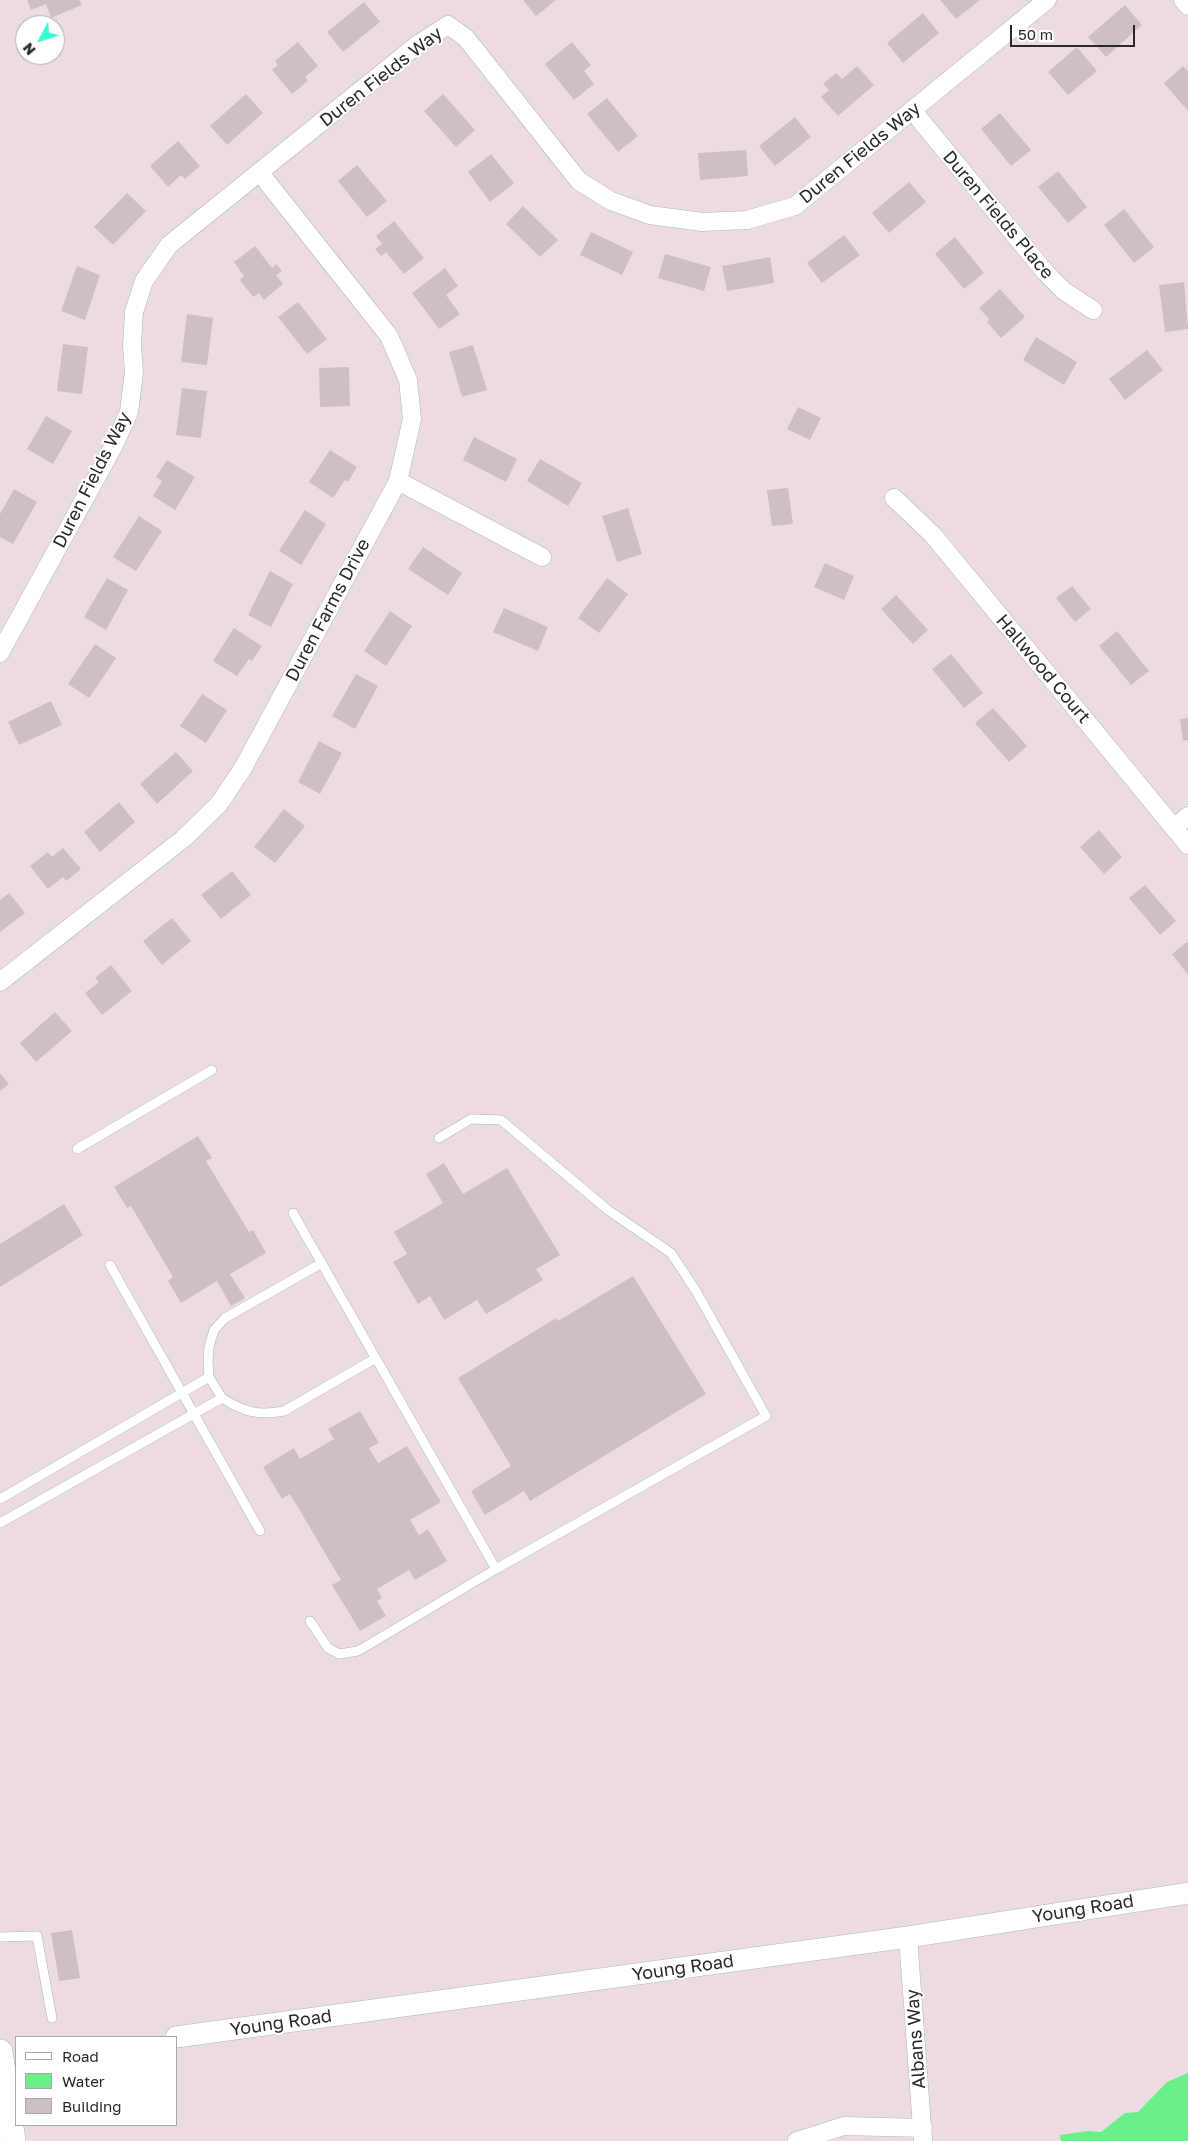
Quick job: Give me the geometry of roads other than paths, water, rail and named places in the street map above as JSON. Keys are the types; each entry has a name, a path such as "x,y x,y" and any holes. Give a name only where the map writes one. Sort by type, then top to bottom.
{"main road":[{"path":"6,2059 13,2141"}],"street":[{"name":"Duren Fields Way","path":"0,653 113,447 130,412 134,372 132,346 134,312 144,281 169,245 417,45 448,25 466,38 579,181 611,201 650,215 702,222 747,220 795,206 1047,0"},
{"path":"1183,0 1188,6"},
{"name":"Duren Fields Place","path":"912,110 1046,273 1064,291 1093,310"},
{"name":"Duren Farms Drive","path":"0,982 183,839 219,804 243,768 398,481 412,419 408,380 389,336 260,173"},
{"path":"398,481 542,558"},
{"name":"Hallwood Court","path":"894,498 933,535 1188,845"},
{"path":"1174,828 1188,816"},
{"name":"Young Road","path":"178,2037 908,1937 1188,1893"},
{"name":"Albans Way","path":"908,1937 923,2134"},
{"path":"797,2141 844,2126 923,2134"}],"lane":[{"path":"77,1149 212,1070"},
{"path":"310,1621 328,1648 338,1654 358,1650 496,1569 766,1416 696,1290 671,1253 608,1210 501,1120 471,1119 439,1138"},
{"path":"293,1213 496,1569"},
{"path":"322,1263 225,1318 214,1330 209,1347 209,1377 222,1398 238,1408 256,1414 268,1414 284,1411 376,1358"},
{"path":"110,1265 260,1531"},
{"path":"0,1499 209,1377"},
{"path":"0,1523 222,1398"},
{"path":"0,1937 37,1936 52,2018"}],"water":[{"path":"1188,2073 1188,2141 1061,2141 1060,2135 1088,2131 1101,2132 1125,2113 1138,2112 1167,2082"}]}
